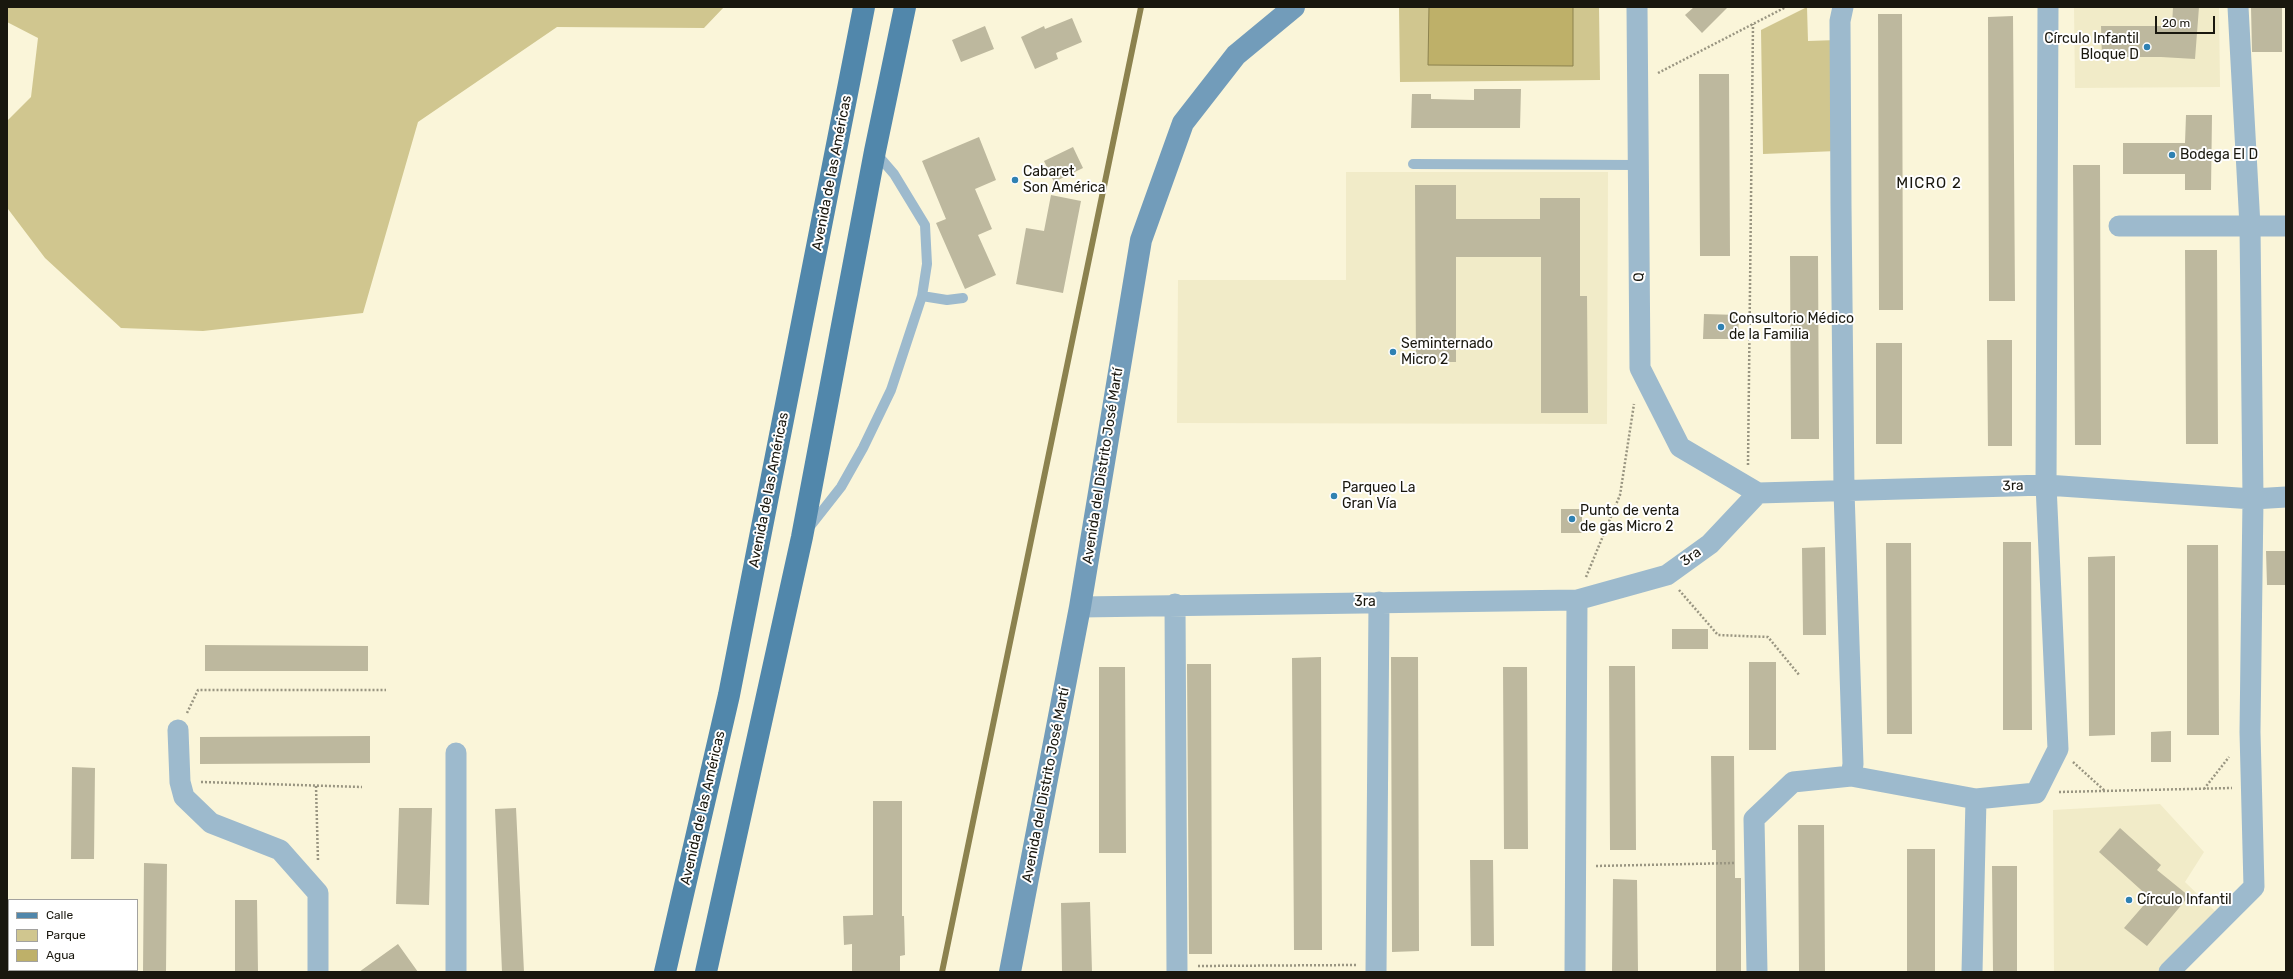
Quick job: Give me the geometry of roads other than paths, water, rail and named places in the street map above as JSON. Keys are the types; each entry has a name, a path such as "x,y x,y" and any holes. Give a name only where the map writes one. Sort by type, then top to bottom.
{"main road":[{"name":"Avenida de las Américas","path":"666,972 729,695 864,7"},
{"path":"706,972 802,537 875,151 905,7"},
{"name":"Avenida del Distrito José Martí","path":"1010,972 1080,607 1141,240 1183,123 1236,55 1294,7"}],"street":[{"name":"Q","path":"1637,7 1640,368 1680,447 1753,490"},
{"path":"1756,972 1754,819 1793,782 1851,776 1976,798 2036,793 2058,749 2046,485 2048,7"},
{"path":"2169,972 2254,888 2250,786 2253,499 2250,226 2238,7"},
{"path":"1839,16 1844,491 1851,776"},
{"path":"2119,226 2286,226"},
{"name":"3ra","path":"1080,607 1175,604 1577,600 1667,575 1710,544 1753,490 1844,491 2046,485 2253,499 2286,497"},
{"path":"1575,972 1577,600"},
{"path":"1376,969 1380,602"},
{"path":"1175,604 1177,969"},
{"path":"178,730 180,782 184,797 211,822 280,850 318,893 318,972"},
{"path":"456,753 456,972"},
{"path":"1972,972 1976,798"}],"lane":[{"path":"802,537 840,487 863,448 891,390 922,296 927,264 925,225 894,174 875,151"},
{"path":"1413,164 1638,165"},
{"path":"922,296 947,300 963,298"}],"water":[{"path":"1429,7 1573,7 1573,66 1428,65"}],"waterway":[{"path":"942,972 1141,7"}],"place":[{"name":"Círculo Infantil Bloque D","path":"2147,47"},
{"name":"Bodega El D","path":"2172,155"},
{"name":"Cabaret Son América","path":"1015,180"},
{"name":"Consultorio Médico de la Familia","path":"1721,327"},
{"name":"Seminternado Micro 2","path":"1393,352"},
{"name":"Parqueo La Gran Vía","path":"1334,496"},
{"name":"Punto de venta de gas Micro 2","path":"1572,519"},
{"name":"Círculo Infantil","path":"2129,900"}],"district":[{"name":"MICRO 2","path":"1929,184"}]}
